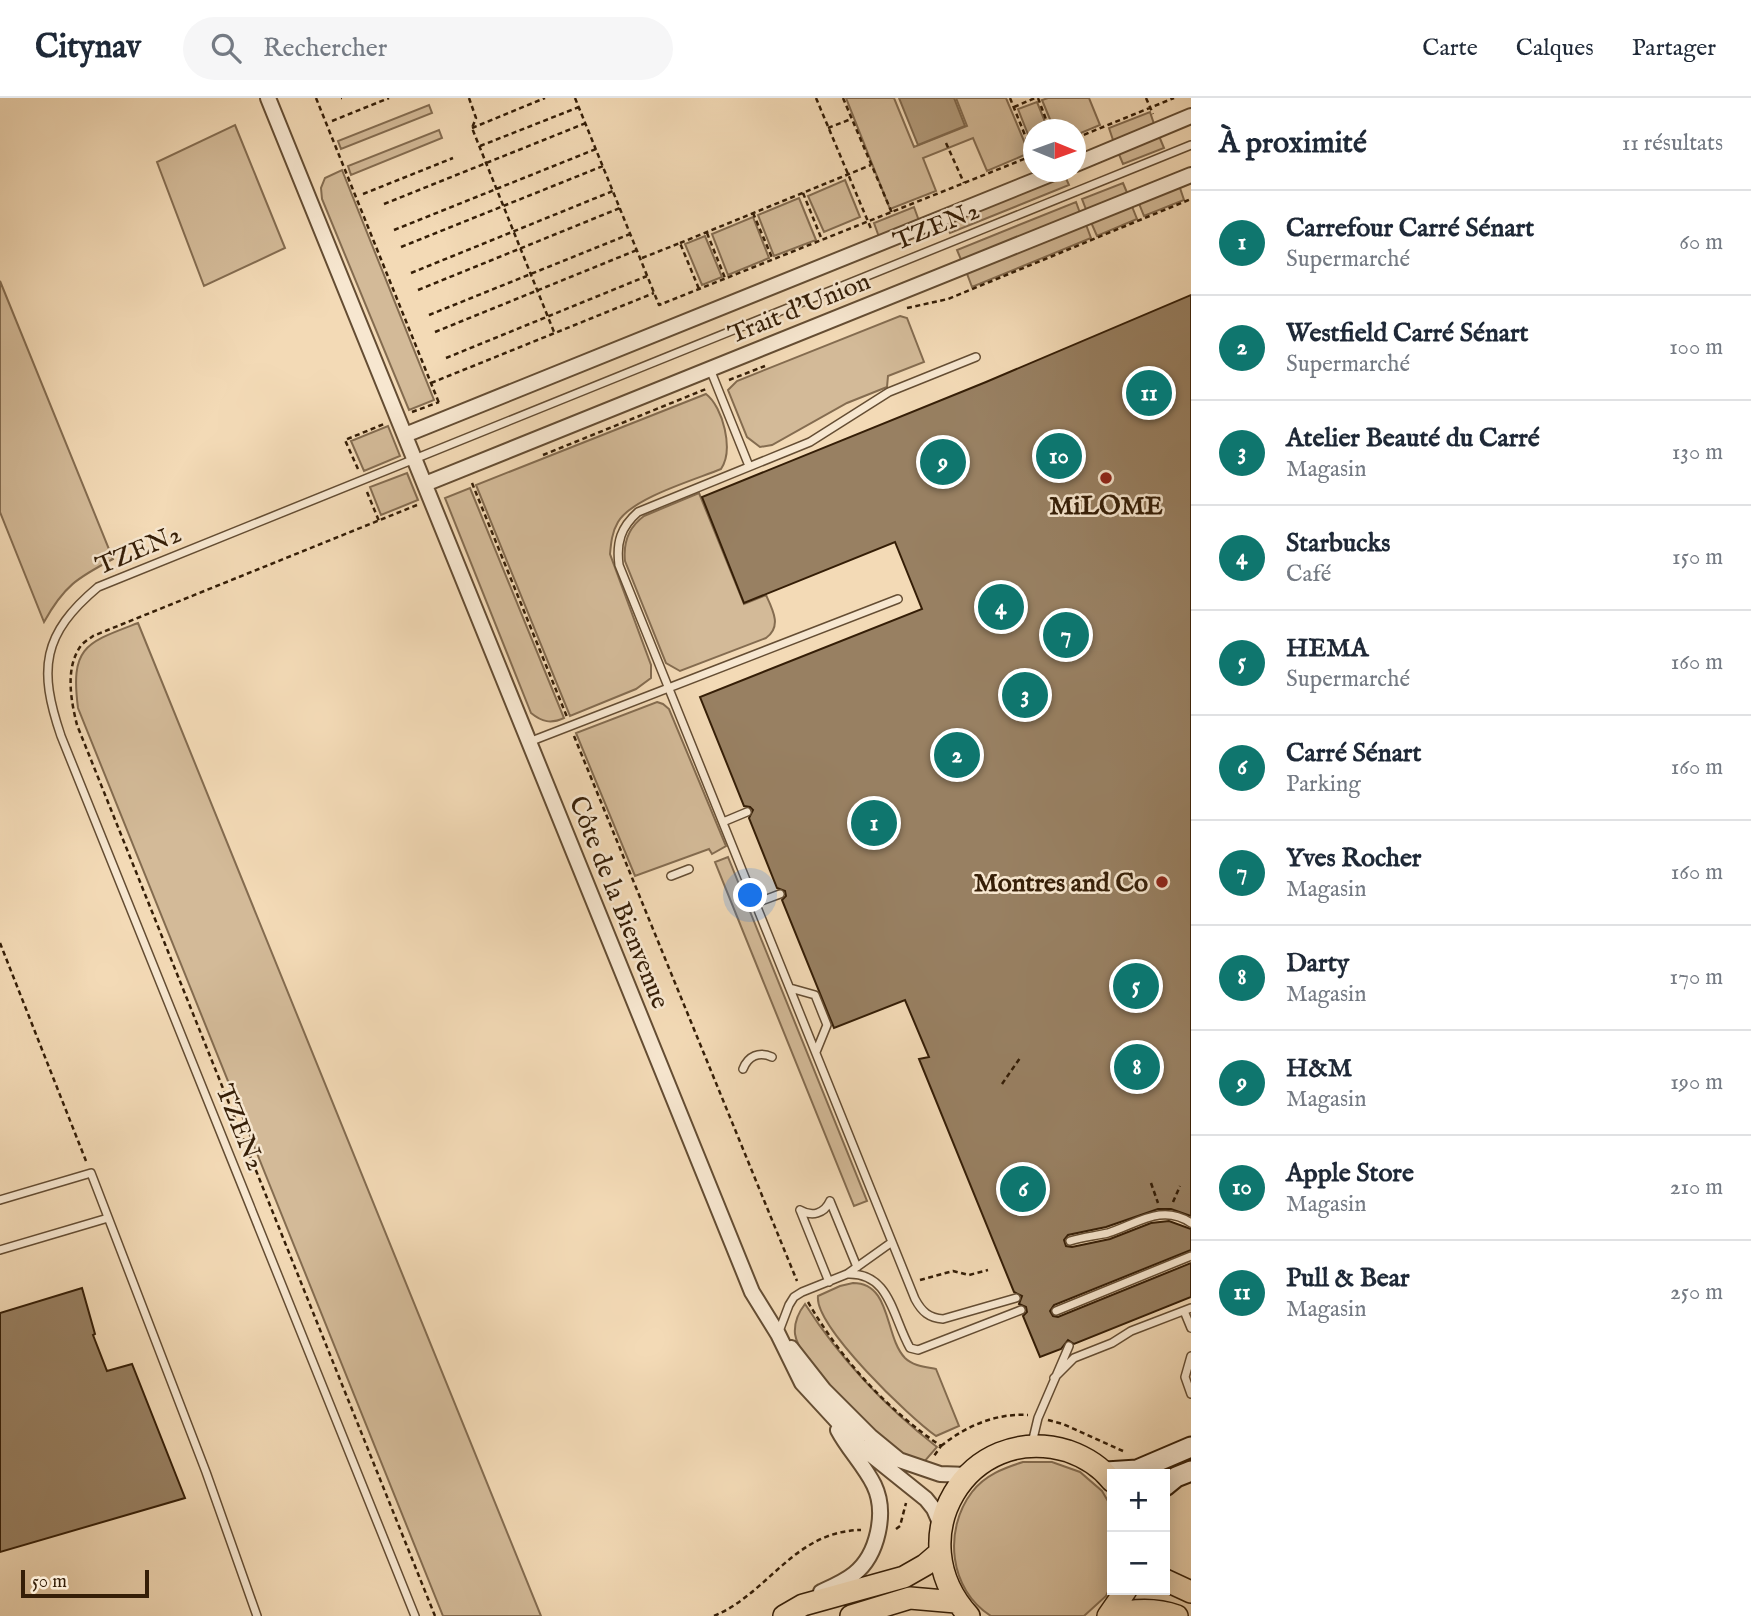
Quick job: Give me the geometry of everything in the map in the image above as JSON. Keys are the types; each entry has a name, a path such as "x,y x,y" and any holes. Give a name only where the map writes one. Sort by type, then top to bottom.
{"main road":[{"path":"962,1609 944,1578 939,1553 941,1525 950,1498 968,1475 992,1457 1021,1447 1051,1446 1080,1455 1107,1475"},
{"path":"784,1616 803,1605 904,1577 939,1553"},
{"path":"1170,1582 1191,1592"},
{"path":"1109,1616 1123,1595"},
{"path":"851,1616 910,1598 962,1609"},
{"path":"1109,1616 1144,1610 1177,1616"}],"street":[{"name":"Côte de la Bienvenue","path":"268,98 752,1292 778,1334 802,1383 860,1446 926,1499 941,1525"},
{"path":"1086,160 1191,116"},
{"name":"Trait d'Union","path":"425,484 1191,175"},
{"name":"Trait d'Union","path":"405,435 1031,182"},
{"name":"Côte de la Bienvenue","path":"778,1334 824,1390 871,1437 899,1460 940,1474 968,1475"},
{"path":"803,1605 811,1596 856,1573 875,1544 878,1530 880,1514 874,1486 831,1417"},
{"path":"1139,1469 1191,1447"},
{"path":"1170,1482 1191,1471"}],"lane":[{"name":"TZEN2","path":"415,1616 61,736 50,705 46,681 50,650 61,627 76,606 98,587 1191,145"},
{"path":"976,357 889,393 810,442 638,512 626,522 617,550 619,565 915,1299 922,1311 933,1318 958,1316 1016,1298"},
{"path":"710,369 749,466"},
{"path":"529,742 898,599"},
{"path":"723,822 747,812"},
{"path":"671,876 690,869"},
{"path":"756,903 780,894"},
{"path":"790,988 815,995 827,1025 816,1052"},
{"path":"743,1069 745,1063 754,1055 772,1057"},
{"path":"0,1200 91,1172 206,1472 257,1616"},
{"path":"829,1282 800,1210 811,1214 819,1213 830,1201 857,1267"},
{"path":"1070,1241 1088,1235 1106,1234 1165,1214 1183,1218 1191,1223"},
{"path":"0,1250 108,1218"},
{"path":"778,1334 789,1305 802,1292 847,1274 892,1242"},
{"path":"1056,1311 1191,1256"},
{"path":"847,1274 867,1275 881,1284 910,1348 918,1349 1021,1310"},
{"path":"1054,1378 1074,1358 1112,1343 1130,1331 1187,1309 1191,1328"},
{"path":"1031,1447 1038,1418 1069,1346"},
{"path":"1191,1356 1185,1377 1191,1394"}],"path":[{"path":"316,98 445,418"},
{"path":"332,121 389,98"},
{"path":"469,98 476,118 472,128 554,332"},
{"path":"472,128 545,98"},
{"path":"575,98 659,304 1023,159"},
{"path":"816,98 877,244"},
{"path":"843,98 892,213"},
{"path":"1010,98 1023,130"},
{"path":"1014,107 1036,98 1045,119"},
{"path":"1086,134 1174,98"},
{"path":"480,146 579,107"},
{"path":"828,128 852,119"},
{"path":"384,204 586,123"},
{"path":"946,143 964,183"},
{"path":"394,230 596,149"},
{"path":"363,194 453,158"},
{"path":"401,247 603,166"},
{"path":"640,259 871,166"},
{"path":"411,273 613,191"},
{"path":"803,193 822,240"},
{"path":"898,294 904,308 948,299 1191,200"},
{"path":"418,290 620,208"},
{"path":"753,213 772,260"},
{"path":"707,232 725,278"},
{"path":"429,315 630,234"},
{"path":"680,243 699,289"},
{"path":"435,332 637,250"},
{"path":"446,358 648,276"},
{"path":"431,383 654,293"},
{"path":"536,458 766,365"},
{"path":"412,412 439,402"},
{"path":"379,521 345,440 387,423"},
{"path":"465,468 787,1262 830,1337 854,1368 902,1416 941,1446 928,1463"},
{"path":"419,504 93,636 80,646 71,677 72,704 77,724 435,1616"},
{"path":"0,943 91,1172"},
{"path":"1002,1084 1020,1058"},
{"path":"1151,1183 1165,1214"},
{"path":"1165,1214 1180,1186"},
{"path":"917,1280 953,1272 969,1275 988,1270"},
{"path":"887,1530 900,1526 907,1498"},
{"path":"714,1616 730,1608 783,1562 815,1541 830,1534 863,1530"}],"shaded area":[{"path":"846,98 894,98 914,147 967,126 956,98 1006,98 1023,139 1023,156 987,171 973,138 923,158 936,191 890,209"},
{"path":"899,98 954,98 965,126 918,145"},
{"path":"1089,98 1100,125 1086,131 1086,119 1050,119 1042,100"},
{"path":"1037,102 1044,119 1023,119 1023,122 1018,109"},
{"path":"429,105 432,113 341,149 338,141"},
{"path":"1150,112 1155,127 1114,143 1109,128"},
{"path":"235,125 285,248 204,286 157,162"},
{"path":"439,130 442,138 351,175 348,166"},
{"path":"1159,136 1164,148 1123,164 1118,152"},
{"path":"342,170 434,400 409,410 322,199 321,188 325,178"},
{"path":"845,180 860,217 824,232 808,196"},
{"path":"1044,182 1068,182 1069,185 950,233 945,222"},
{"path":"1123,183 1128,195 1087,212 1082,199"},
{"path":"1179,185 1184,200 1144,216 1138,201"},
{"path":"799,198 816,240 774,256 758,215"},
{"path":"1076,202 1080,213 962,262 957,250"},
{"path":"1131,204 1137,219 1097,236 1090,220"},
{"path":"914,207 919,221 879,237 874,223"},
{"path":"753,217 769,258 728,275 712,234"},
{"path":"1085,222 1091,238 972,287 966,271"},
{"path":"705,236 722,277 702,285 685,244"},
{"path":"0,281 113,559 72,584 44,622 0,512"},
{"path":"900,316 907,318 924,362 888,376 887,387 847,403 772,445 760,447 747,437 728,390 737,381"},
{"path":"706,394 722,418 725,429 727,451 721,469 636,505 618,522 612,538 610,554 651,665 651,678 636,689 570,716 476,485"},
{"path":"388,426 400,456 364,471 351,441"},
{"path":"407,473 418,500 381,515 370,487"},
{"path":"470,488 564,718 559,720 547,721 531,713 445,498"},
{"path":"699,493 744,604 766,595 775,624 766,638 680,671 666,663 625,561 625,547 631,530 644,516"},
{"path":"138,623 541,1616 443,1616 78,708 77,671 86,650 94,642"},
{"path":"657,702 669,709 726,846 712,854 709,849 635,876 576,733"},
{"path":"728,857 867,1201 854,1206 715,862"},
{"path":"853,1283 866,1285 875,1292 886,1312 898,1348 905,1358 936,1369 959,1426 936,1436 886,1392 831,1328 821,1310 818,1296"},
{"path":"805,1304 833,1344 865,1381 937,1447 924,1462 898,1453 887,1444 856,1416 809,1362 795,1334 797,1318"},
{"path":"1023,1462 1052,1462 1080,1472 1102,1491 1107,1500 1107,1594 1084,1616 991,1616 977,1605 966,1591 955,1558 957,1524 972,1492 983,1481"}],"building":[{"path":"1191,295 1191,1216 1171,1209 1158,1209 1106,1227 1068,1235 1064,1240 1066,1246 1072,1247 1110,1239 1151,1223 1169,1221 1191,1229 1191,1250 1054,1305 1050,1311 1053,1316 1058,1317 1191,1263 1191,1297 1074,1344 1068,1340 1061,1349 1040,1357 1023,1316 1027,1312 1026,1307 1019,1304 1022,1296 1014,1292 919,1059 929,1057 905,1000 834,1028 782,900 786,896 785,891 777,888 749,818 753,810 744,806 700,697 922,609 895,542 744,603 702,497 986,382"},
{"path":"82,1288 95,1334 93,1335 107,1371 132,1364 185,1498 0,1552 0,1313"}],"place":[{"name":"Pull & Bear","path":"1149,393"},
{"name":"Apple Store","path":"1059,456"},
{"name":"H&M","path":"943,462"},
{"name":"MiLOME","path":"1106,478"},
{"name":"Starbucks","path":"1001,607"},
{"name":"Yves Rocher","path":"1066,635"},
{"name":"Atelier Beauté du Carré","path":"1025,695"},
{"name":"Westfield Carré Sénart","path":"957,755"},
{"name":"Carrefour Carré Sénart","path":"874,823"},
{"name":"Montres and Co","path":"1162,882"},
{"name":"HEMA","path":"1136,986"},
{"name":"Darty","path":"1137,1067"},
{"name":"Carré Sénart","path":"1023,1189"}]}
